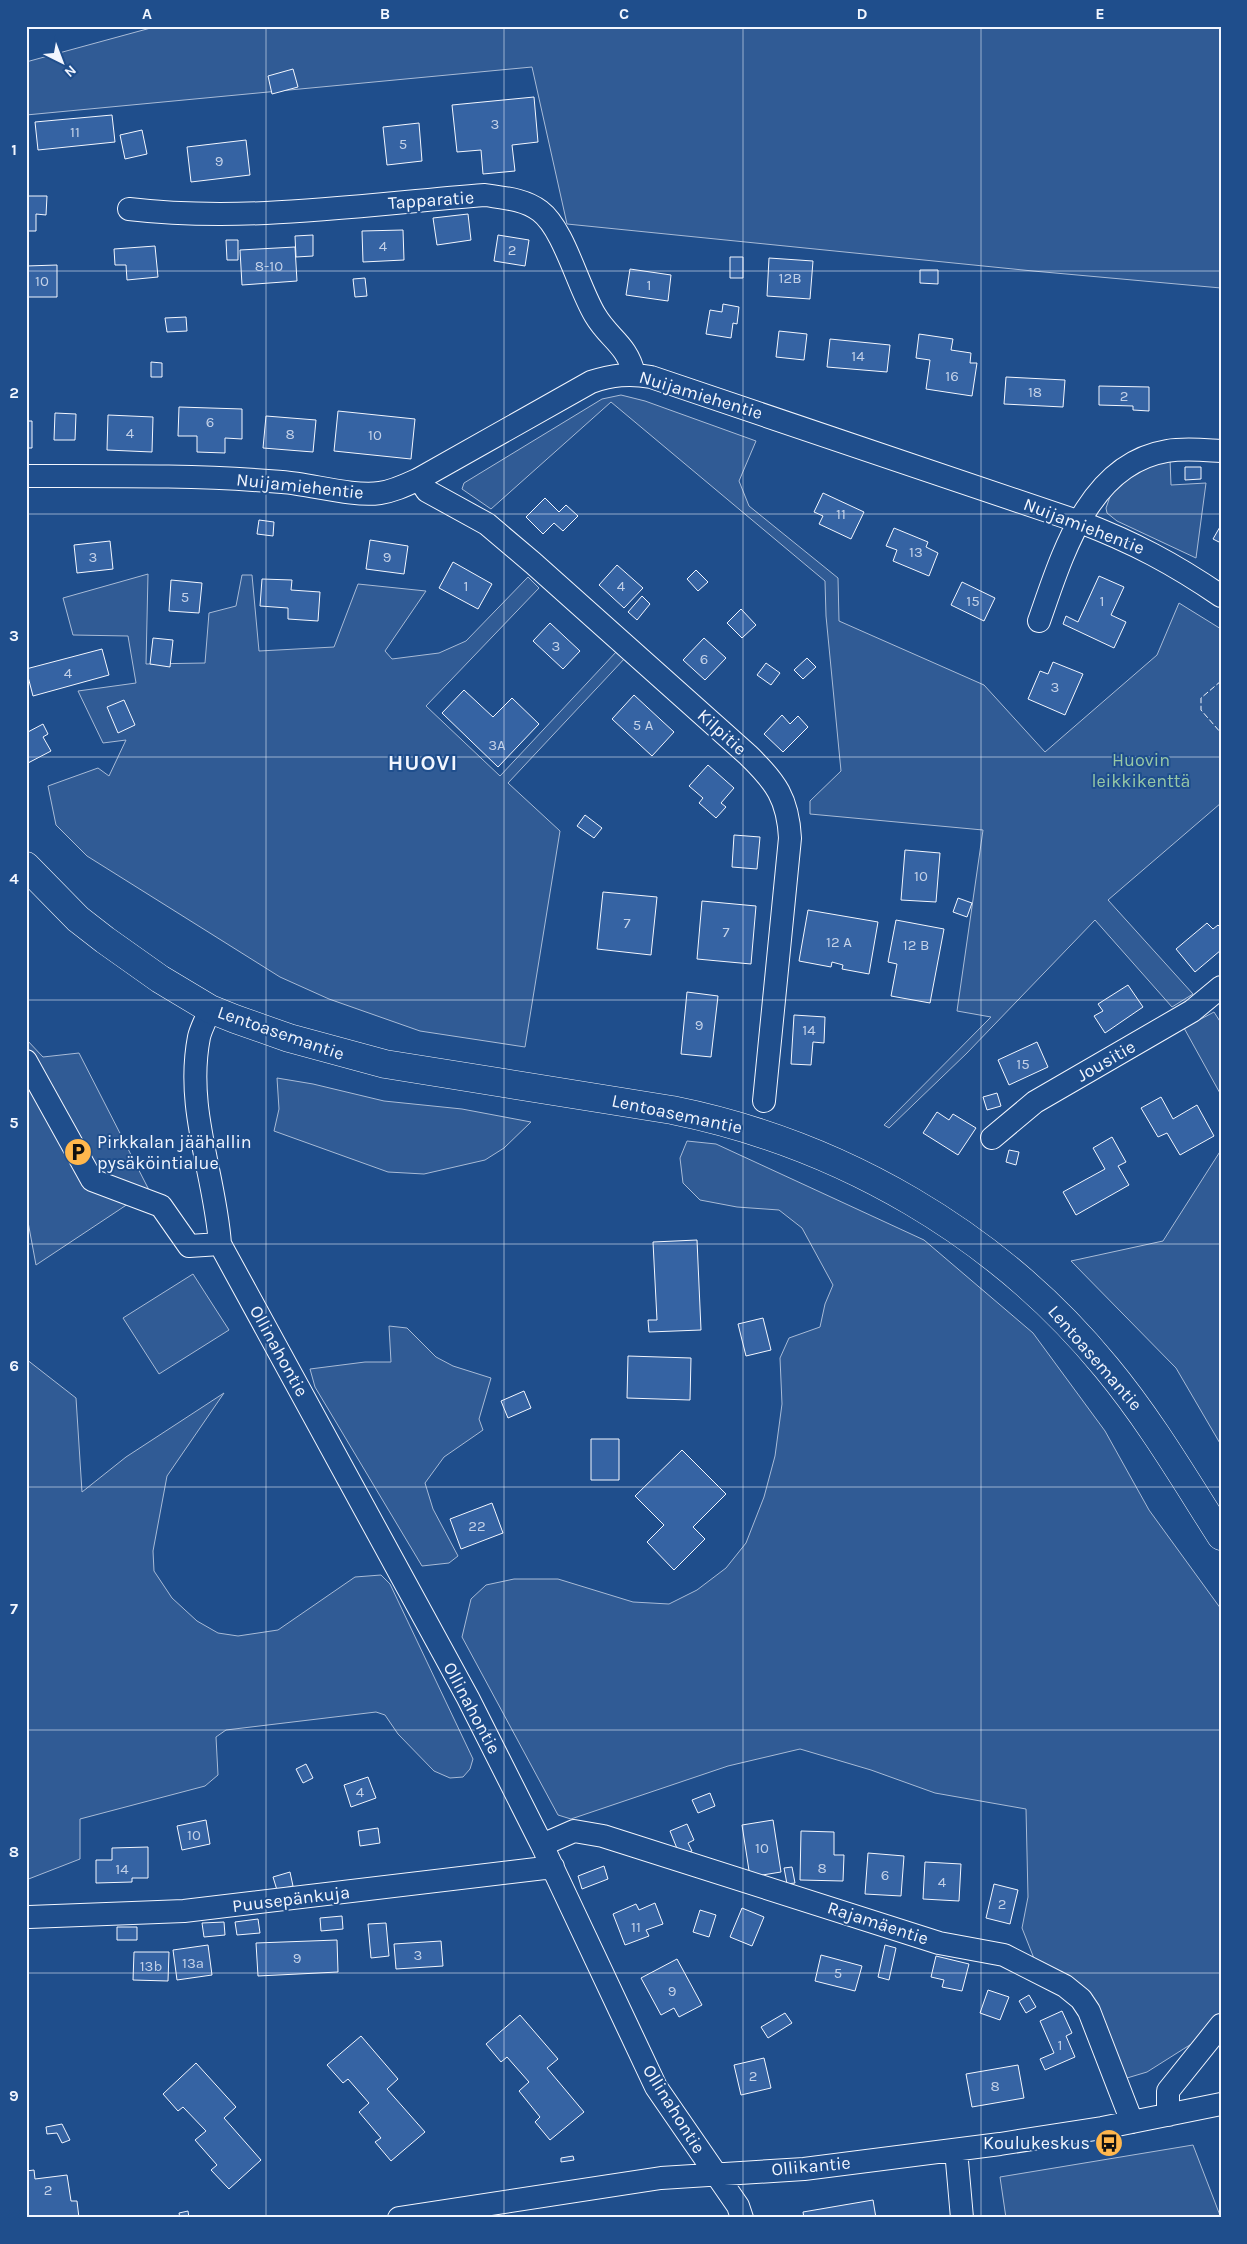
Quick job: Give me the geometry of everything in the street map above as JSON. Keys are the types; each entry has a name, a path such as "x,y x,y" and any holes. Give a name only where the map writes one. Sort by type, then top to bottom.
{"main road":[{"name":"Lentoasemantie","path":"26,866 78,920 160,979 210,1009 289,1038 385,1064 663,1108 713,1119 779,1139 870,1178 934,1214 960,1232 1048,1303 1079,1335 1155,1430 1221,1536"}],"street":[{"name":"Tapparatie","path":"129,209 185,214 249,214 485,195 516,199 539,210 546,217 562,243 594,314 630,357 634,374"},
{"name":"Nuijamiehentie","path":"26,476 165,476 282,482 378,493 396,490 420,479 591,382 611,375 634,374 651,377 1080,522 1129,541 1156,555 1221,596"},
{"path":"1039,621 1059,563 1080,522 1095,497 1128,464 1168,451 1221,451"},
{"name":"Kilpitie","path":"420,479 427,492 487,524 533,562 748,755 778,788 786,806 790,838 764,1101"},
{"name":"Jousitie","path":"992,1138 1035,1102 1192,1011 1221,987"},
{"path":"26,1061 92,1180 161,1206 189,1246 220,1244 218,1212 196,1110 195,1078 200,1036 210,1009"},
{"name":"Ollinahontie","path":"220,1244 468,1698 553,1867 656,2087 738,2206 742,2218"},
{"name":"Rajamäentie","path":"542,1845 574,1831 603,1836 939,1943 1004,1955 1065,1986 1081,1999 1089,2011 1132,2122"},
{"name":"Puusepänkuja","path":"29,1917 184,1911 553,1867"},
{"path":"1168,2115 1168,2091 1221,2025"},
{"name":"Ollikantie","path":"400,2218 491,2210 661,2178 716,2173 804,2169 1070,2134 1168,2115 1218,2111"},
{"path":"956,2150 962,2218"}],"shaded area":[{"path":"158,26 1221,26 1221,288 567,224 532,67 26,115 26,62"},
{"path":"621,395 645,401 756,441 739,481 749,506 838,578 839,621 984,685 1045,752 1157,655 1179,603 1221,629 1221,803 1108,900 1193,994 1172,1007 1095,920 967,1053 889,1128 884,1125 991,1017 957,1011 983,830 810,814 810,801 841,771 826,616 825,581 611,402 491,509 462,489 464,483 602,399"},
{"path":"1170,459 1171,485 1206,483 1196,558 1117,521 1107,513 1106,508 1113,488 1139,468"},
{"path":"148,574 146,664 205,663 209,613 236,606 242,575 252,575 259,651 334,647 358,584 426,591 385,651 392,659 439,653 466,641 528,577 539,588 426,706 500,776 617,651 626,657 508,783 560,831 525,1047 420,1031 329,999 280,977 87,856 56,825 48,786 98,768 109,776 126,740 103,743 78,691 136,683 128,636 73,635 63,598"},
{"path":"1214,1012 1221,1023 1221,1095 1184,1028"},
{"name":"Pirkkalan jäähallin pysäköintialue","path":"26,1039 43,1057 79,1053 149,1190 36,1265 26,1211 28,1149"},
{"path":"277,1078 313,1084 384,1101 462,1109 531,1122 504,1148 485,1160 424,1174 388,1172 274,1131 279,1109"},
{"path":"687,1141 716,1144 924,1240 1033,1333 1105,1431 1149,1510 1221,1609 1221,2017 1204,2036 1147,2072 1127,2078 1112,2049 1092,1996 1035,1961 1022,1928 1028,1897 1026,1809 935,1793 871,1770 800,1749 728,1766 571,1819 558,1815 462,1637 471,1599 486,1585 514,1579 558,1579 633,1602 669,1604 697,1590 726,1568 746,1543 764,1497 775,1456 782,1404 780,1358 789,1338 820,1327 825,1304 833,1285 802,1228 779,1210 737,1207 700,1200 683,1183 680,1158"},
{"path":"1221,1150 1221,1445 1176,1368 1071,1261 1163,1241"},
{"path":"193,1274 229,1330 159,1374 123,1318"},
{"path":"389,1326 407,1328 436,1357 453,1366 491,1378 479,1419 483,1430 444,1457 425,1483 433,1509 458,1556 449,1563 422,1566 315,1387 310,1369 365,1362 391,1362"},
{"path":"26,1359 76,1398 82,1492 126,1457 224,1393 167,1476 153,1551 154,1571 172,1598 197,1621 218,1633 238,1636 278,1630 355,1577 381,1575 390,1584 473,1759 470,1769 463,1777 450,1778 434,1771 398,1734 385,1715 376,1712 226,1730 216,1737 218,1775 205,1786 80,1819 80,1859 26,1880"},
{"path":"1193,2145 1221,2218 1006,2218 1000,2177"}],"building":[{"path":"293,69 298,87 272,94 268,76"},
{"path":"534,97 538,142 512,145 515,171 483,174 481,150 457,152 452,105"},
{"path":"112,115 115,142 38,150 35,122"},
{"path":"419,123 422,161 387,165 383,127"},
{"path":"142,130 147,154 125,159 120,135"},
{"path":"246,140 250,175 191,182 187,147"},
{"path":"26,196 47,196 46,215 36,214 36,231 26,231"},
{"path":"468,214 471,240 437,245 433,218"},
{"path":"403,230 404,260 363,262 362,231"},
{"path":"313,235 313,256 296,257 295,236"},
{"path":"498,235 529,240 525,266 494,261"},
{"path":"226,240 238,240 238,260 227,260"},
{"path":"155,246 158,277 127,280 126,265 115,265 114,249"},
{"path":"295,247 297,281 242,285 240,250"},
{"path":"730,257 743,257 743,278 730,278"},
{"path":"769,258 813,261 810,299 767,296"},
{"path":"57,265 57,297 26,297 26,266"},
{"path":"630,269 671,275 668,301 626,295"},
{"path":"920,270 938,270 938,284 920,283"},
{"path":"365,278 367,296 355,297 353,279"},
{"path":"723,304 739,307 737,324 733,323 731,338 706,334 710,310 722,312"},
{"path":"186,317 187,331 167,332 165,318"},
{"path":"779,331 807,334 804,360 776,357"},
{"path":"919,334 953,339 951,350 971,353 970,363 977,363 972,396 926,389 930,360 916,358"},
{"path":"830,339 890,345 887,372 827,367"},
{"path":"151,362 162,363 162,377 151,377"},
{"path":"1006,377 1065,380 1063,407 1004,404"},
{"path":"1099,386 1149,387 1149,411 1133,410 1133,406 1099,405"},
{"path":"179,407 242,409 242,439 225,438 225,453 197,452 197,436 178,436"},
{"path":"338,411 415,419 411,459 334,451"},
{"path":"55,413 76,414 75,440 54,440"},
{"path":"108,415 153,417 152,452 107,450"},
{"path":"266,416 316,420 313,452 263,448"},
{"path":"26,421 32,421 32,448 26,448"},
{"path":"1185,467 1201,467 1201,479 1185,480"},
{"path":"823,493 864,512 851,539 819,524 823,516 814,512"},
{"path":"545,498 559,512 566,505 578,516 563,531 554,523 543,534 526,517"},
{"path":"259,520 274,522 273,536 257,534"},
{"path":"1221,525 1221,543 1213,539"},
{"path":"894,528 928,542 926,547 938,553 929,576 893,561 897,550 886,546"},
{"path":"370,540 408,546 404,574 366,569"},
{"path":"110,541 113,569 77,573 74,545"},
{"path":"453,562 492,584 478,609 439,588"},
{"path":"617,565 643,588 624,608 599,585"},
{"path":"696,570 708,582 698,591 687,579"},
{"path":"1099,576 1124,587 1111,615 1126,622 1114,648 1063,624 1066,616 1078,622"},
{"path":"262,579 292,580 291,590 320,592 318,621 288,619 288,608 260,606"},
{"path":"171,580 202,583 199,613 169,611"},
{"path":"962,582 995,598 984,621 951,605"},
{"path":"642,596 650,604 637,620 628,612"},
{"path":"741,609 756,625 742,638 727,623"},
{"path":"550,623 580,651 563,669 533,641"},
{"path":"153,638 173,640 170,667 150,664"},
{"path":"704,638 726,658 705,680 683,660"},
{"path":"102,649 109,675 33,696 26,669"},
{"path":"807,658 816,667 803,679 794,670"},
{"path":"1053,662 1083,674 1065,715 1028,699 1040,671 1048,674"},
{"path":"766,663 780,673 771,685 757,675"},
{"path":"464,690 493,717 512,698 539,724 498,767 442,713"},
{"path":"634,695 674,732 652,756 612,719"},
{"path":"124,700 135,725 118,733 107,707"},
{"path":"782,715 790,724 798,716 808,727 783,752 764,734"},
{"path":"43,724 48,734 43,737 51,751 28,763 26,733"},
{"path":"708,765 734,788 721,803 726,807 716,818 699,803 703,798 689,786"},
{"path":"585,815 602,828 594,838 577,826"},
{"path":"734,835 760,837 757,869 732,867"},
{"path":"905,850 940,853 936,902 901,900"},
{"path":"603,892 657,897 651,955 597,949"},
{"path":"958,898 972,903 967,917 953,912"},
{"path":"702,901 756,906 751,964 697,959"},
{"path":"808,910 878,922 869,974 842,969 843,965 832,962 831,967 799,961"},
{"path":"896,920 944,929 930,1003 891,996 897,964 888,962"},
{"path":"1207,923 1213,929 1218,925 1221,928 1221,950 1195,972 1176,949"},
{"path":"1128,985 1143,1007 1105,1033 1094,1016 1103,1011 1098,1004"},
{"path":"687,992 718,996 711,1057 681,1054"},
{"path":"794,1015 825,1017 824,1043 813,1042 811,1065 791,1064"},
{"path":"1037,1042 1048,1067 1009,1085 998,1060"},
{"path":"997,1093 1001,1106 987,1110 983,1097"},
{"path":"1161,1097 1173,1119 1197,1105 1214,1136 1180,1155 1167,1133 1158,1137 1141,1108"},
{"path":"937,1112 949,1120 953,1114 976,1128 958,1155 923,1133"},
{"path":"1112,1137 1126,1162 1118,1166 1129,1185 1076,1215 1063,1192 1105,1169 1093,1148"},
{"path":"1009,1150 1019,1152 1016,1165 1006,1162"},
{"path":"697,1240 701,1330 649,1332 648,1320 657,1320 653,1242"},
{"path":"763,1318 771,1350 746,1356 738,1324"},
{"path":"628,1356 691,1358 690,1400 627,1398"},
{"path":"524,1391 531,1408 508,1418 501,1401"},
{"path":"591,1439 619,1439 619,1480 591,1480"},
{"path":"682,1450 726,1494 693,1527 705,1539 674,1570 647,1542 664,1525 635,1496"},
{"path":"492,1503 503,1533 461,1549 450,1519"},
{"path":"306,1764 313,1778 303,1783 296,1769"},
{"path":"368,1777 376,1798 351,1807 344,1785"},
{"path":"710,1793 715,1806 698,1813 692,1800"},
{"path":"206,1820 210,1844 182,1850 177,1826"},
{"path":"773,1820 781,1872 750,1877 742,1825"},
{"path":"687,1824 694,1840 688,1843 692,1851 680,1856 670,1831"},
{"path":"378,1828 380,1843 360,1846 358,1831"},
{"path":"801,1831 834,1832 834,1855 844,1855 843,1881 800,1880"},
{"path":"148,1847 148,1878 132,1878 132,1882 96,1883 96,1860 112,1860 112,1848"},
{"path":"868,1853 904,1856 901,1896 865,1894"},
{"path":"925,1862 961,1864 959,1901 923,1899"},
{"path":"604,1866 608,1879 582,1889 578,1876"},
{"path":"792,1867 795,1883 787,1884 784,1868"},
{"path":"290,1872 293,1886 277,1890 273,1877"},
{"path":"994,1884 1018,1890 1010,1924 986,1918"},
{"path":"655,1903 663,1924 646,1930 649,1936 625,1945 613,1914 636,1904 639,1910"},
{"path":"742,1908 764,1917 752,1946 730,1937"},
{"path":"700,1910 716,1915 709,1937 693,1932"},
{"path":"342,1916 343,1929 321,1931 320,1918"},
{"path":"258,1919 260,1933 237,1935 235,1922"},
{"path":"224,1922 225,1935 204,1937 202,1923"},
{"path":"386,1923 389,1956 371,1958 368,1924"},
{"path":"117,1927 137,1927 137,1940 117,1940"},
{"path":"337,1940 338,1972 258,1976 256,1943"},
{"path":"441,1941 443,1966 396,1969 394,1944"},
{"path":"208,1945 212,1975 177,1980 173,1950"},
{"path":"885,1945 896,1948 889,1980 878,1977"},
{"path":"134,1952 169,1952 168,1981 133,1980"},
{"path":"821,1955 862,1966 855,1991 815,1981"},
{"path":"936,1956 969,1964 962,1991 942,1987 944,1980 931,1977"},
{"path":"677,1959 702,2005 679,2017 674,2008 661,2015 641,1978"},
{"path":"988,1990 1009,1997 1000,2020 980,2013"},
{"path":"1029,1995 1036,2007 1026,2013 1019,2001"},
{"path":"1062,2011 1072,2033 1066,2036 1075,2057 1045,2070 1040,2059 1054,2053 1040,2021"},
{"path":"785,2013 792,2023 768,2038 761,2027"},
{"path":"520,2015 558,2059 547,2068 584,2112 550,2140 535,2122 540,2117 519,2091 529,2082 507,2057 501,2062 486,2044"},
{"path":"361,2036 398,2079 387,2089 425,2132 391,2161 375,2142 381,2138 359,2112 369,2103 348,2079 343,2083 327,2065"},
{"path":"764,2058 771,2088 741,2095 734,2065"},
{"path":"196,2063 236,2107 224,2118 261,2160 229,2189 211,2170 217,2165 195,2140 206,2131 183,2107 178,2111 163,2094"},
{"path":"1018,2065 1024,2098 972,2107 966,2074"},
{"path":"62,2124 70,2140 62,2143 57,2133 47,2134 46,2127"},
{"path":"573,2156 574,2160 561,2162 561,2158"},
{"path":"34,2170 35,2179 67,2175 71,2201 77,2201 79,2218 26,2218 26,2171"},
{"path":"873,2200 876,2218 804,2218 803,2212"},
{"path":"188,2211 189,2218 180,2218 179,2213"}],"fence":[{"path":"1221,681 1201,698 1201,710 1221,733"}],"place":[{"name":"Pirkkalan jäähallin pysäköintialue","path":"78,1152"},
{"name":"Koulukeskus","path":"1109,2143"}],"district":[{"name":"HUOVI","path":"423,763"}],"park label":[{"name":"Huovin leikkikenttä","path":"1141,770"}]}
